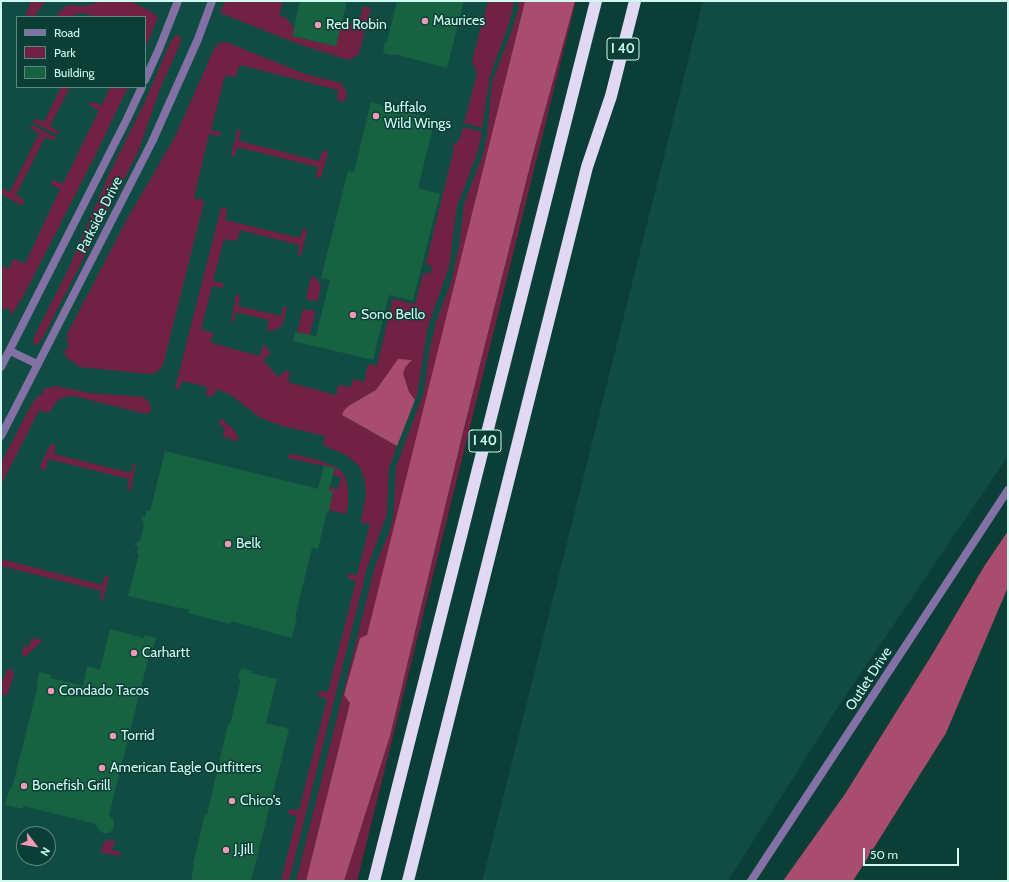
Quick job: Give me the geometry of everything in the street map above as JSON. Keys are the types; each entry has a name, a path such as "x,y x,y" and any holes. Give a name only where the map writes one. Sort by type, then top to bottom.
{"highway":[{"name":"I 40","path":"374,881 596,1"},
{"name":"I 40","path":"408,881 587,167 611,96 635,1"}],"street":[{"path":"146,78 178,1"},
{"name":"Parkside Drive","path":"1,436 152,142 198,39 212,1"},
{"name":"Parkside Drive","path":"1,367 123,128 142,88"},
{"path":"10,351 37,364"},
{"name":"Outlet Drive","path":"751,881 1008,490"}],"shaded area":[{"path":"1,1 525,1 306,881 1,881"},
{"path":"525,1 575,1 534,150 464,428 390,736 344,881 306,881 350,703 344,695 360,638 367,635"},
{"path":"703,1 1008,1 1008,456 838,707 728,881 482,881"},
{"path":"398,359 412,360 406,366 403,373 409,392 415,400 397,446 342,415 344,410 350,405 376,390"},
{"path":"1008,531 1008,587 946,733 853,881 783,881 845,794 933,653 985,565"}],"green space":[{"path":"31,1 45,1 35,16 25,16"},
{"path":"102,1 130,1 152,12 158,17 146,47 146,16 94,16 81,13 72,16 57,16 61,10 68,5 85,6"},
{"path":"225,1 283,1 279,16 285,17 294,28 292,36 336,46 342,22 358,26 363,6 371,8 359,53 355,57 348,60 301,45 220,13"},
{"path":"488,1 514,1 507,30 490,75 482,128 464,123 477,74 472,61"},
{"path":"519,1 525,1 413,457 367,635 360,638 344,695 350,703 306,881 296,881 375,566 388,535 393,518 396,467 424,392 429,353 436,322 451,282 459,246 464,204 483,154 487,136 492,82 511,33 518,11"},
{"path":"575,1 357,881 344,881 390,736 464,428 534,150"},
{"path":"177,34 181,38 180,44 161,86 138,152 42,339 36,345 33,342 34,337 68,270 110,172 144,104 171,41"},
{"path":"226,42 305,74 341,83 347,93 344,102 337,100 338,90 240,65 235,77 225,76 211,130 221,134 220,136 209,134 194,198 203,200 204,202 163,365 155,373 149,374 80,367 68,359 63,351 68,349 67,334 127,219 175,137 214,49 219,43"},
{"path":"61,88 69,88 50,126 58,131 58,135 32,122 36,119 44,122"},
{"path":"110,88 128,88 96,154 25,293 11,316 10,309 1,309 1,265 9,269 12,261 15,259 25,264 60,189 52,185 51,182 54,180 63,184 99,110 90,106 89,103 91,102 102,105"},
{"path":"31,124 57,138 52,140 45,137 16,195 24,200 24,204 21,205 1,194 1,188 10,192 39,133 31,129"},
{"path":"463,127 482,132 478,151 457,206 449,267 428,326 415,400 409,392 403,373 406,366 399,359 376,390 350,405 342,415 397,446 389,468 387,514 367,568 289,881 281,881 297,816 290,815 288,812 290,809 299,810 327,699 319,696 317,693 320,691 328,692 356,581 349,579 347,575 357,575 370,524 361,522 366,495 365,482 360,467 346,455 323,445 325,436 282,426 259,417 231,395 217,389 212,397 206,395 207,387 182,381 179,389 175,388 221,208 226,208 227,211 225,220 300,238 303,229 306,229 307,231 301,255 299,256 299,245 240,230 237,241 224,239 213,281 222,283 224,286 222,288 212,286 201,329 213,333 211,343 260,356 263,344 271,353 263,360 278,377 286,370 290,373 288,382 336,395 338,385 351,387 353,379 364,382 368,364 377,366 393,299 415,304 423,274 430,273 432,271 431,266 426,263 454,149 452,147 460,139"},
{"path":"238,129 241,131 239,141 319,161 323,151 326,150 328,154 321,177 316,177 318,167 237,147 233,157 231,154"},
{"path":"311,277 316,278 321,285 318,300 316,301 306,299"},
{"path":"238,294 240,297 238,306 281,316 284,306 286,307 283,323 278,329 269,331 267,328 269,320 236,312 234,322 231,321 236,295"},
{"path":"303,309 314,311 315,313 309,337 295,341"},
{"path":"57,386 89,393 143,397 150,403 151,410 146,414 74,396 64,397 57,401 49,413 39,410 1,485 1,463 30,407 37,397 44,393 42,389"},
{"path":"221,418 234,430 238,440 235,441 224,437 225,427 219,426"},
{"path":"51,444 54,444 56,447 54,454 131,473 133,465 136,464 130,490 127,489 129,479 48,459 46,468 44,470 41,469 40,465"},
{"path":"292,454 318,460 336,467 341,471 345,476 348,488 348,505 346,514 329,510 333,492 329,490 330,487 338,489 341,477 333,475 335,468 288,458 288,455"},
{"path":"1,559 102,585 105,576 109,575 103,601 100,600 102,591 1,566"},
{"path":"32,638 42,641 26,656 22,656 23,646 28,647"},
{"path":"7,669 13,670 14,674 8,693 6,695 2,695 1,678 4,679"},
{"path":"115,840 112,850 122,853 120,856 103,853 101,851 104,841"}],"building":[{"name":"Red Robin","path":"300,1 347,1 336,46 292,36"},
{"name":"Maurices","path":"397,1 464,1 447,68 394,54 383,53"},
{"path":"371,102 381,106 435,119 418,188 440,194 413,301 389,295 373,360 293,341 295,332 316,336 330,280 321,278 348,171 354,172"},
{"name":"Belk","path":"165,451 318,489 324,465 335,468 329,490 333,491 329,511 327,511 318,549 312,548 295,617 297,617 292,638 231,621 230,624 188,613 189,610 128,596 139,554 137,553 138,546 134,545 140,540 144,525 141,516 145,517 147,510 150,511"},
{"path":"110,629 144,638 145,635 156,638 153,649 151,648 109,815 114,821 113,829 109,833 103,833 99,830 96,824 23,806 23,809 5,805 10,787 12,788 38,685 36,685 39,672 51,675 51,678 83,686 87,666 100,670"},
{"path":"241,668 252,671 251,673 277,679 266,723 289,729 251,881 191,881 193,864 205,814 207,815 228,724 230,725 241,679 238,679"}],"place":[{"name":"Maurices","path":"425,21"},
{"name":"Red Robin","path":"318,25"},
{"name":"Buffalo Wild Wings","path":"376,116"},
{"name":"Sono Bello","path":"353,315"},
{"name":"Belk","path":"228,544"},
{"name":"Carhartt","path":"134,653"},
{"name":"Condado Tacos","path":"51,691"},
{"name":"Torrid","path":"113,736"},
{"name":"American Eagle Outfitters","path":"102,768"},
{"name":"Bonefish Grill","path":"24,786"},
{"name":"Chico's","path":"232,801"},
{"name":"J.Jill","path":"226,850"}]}
